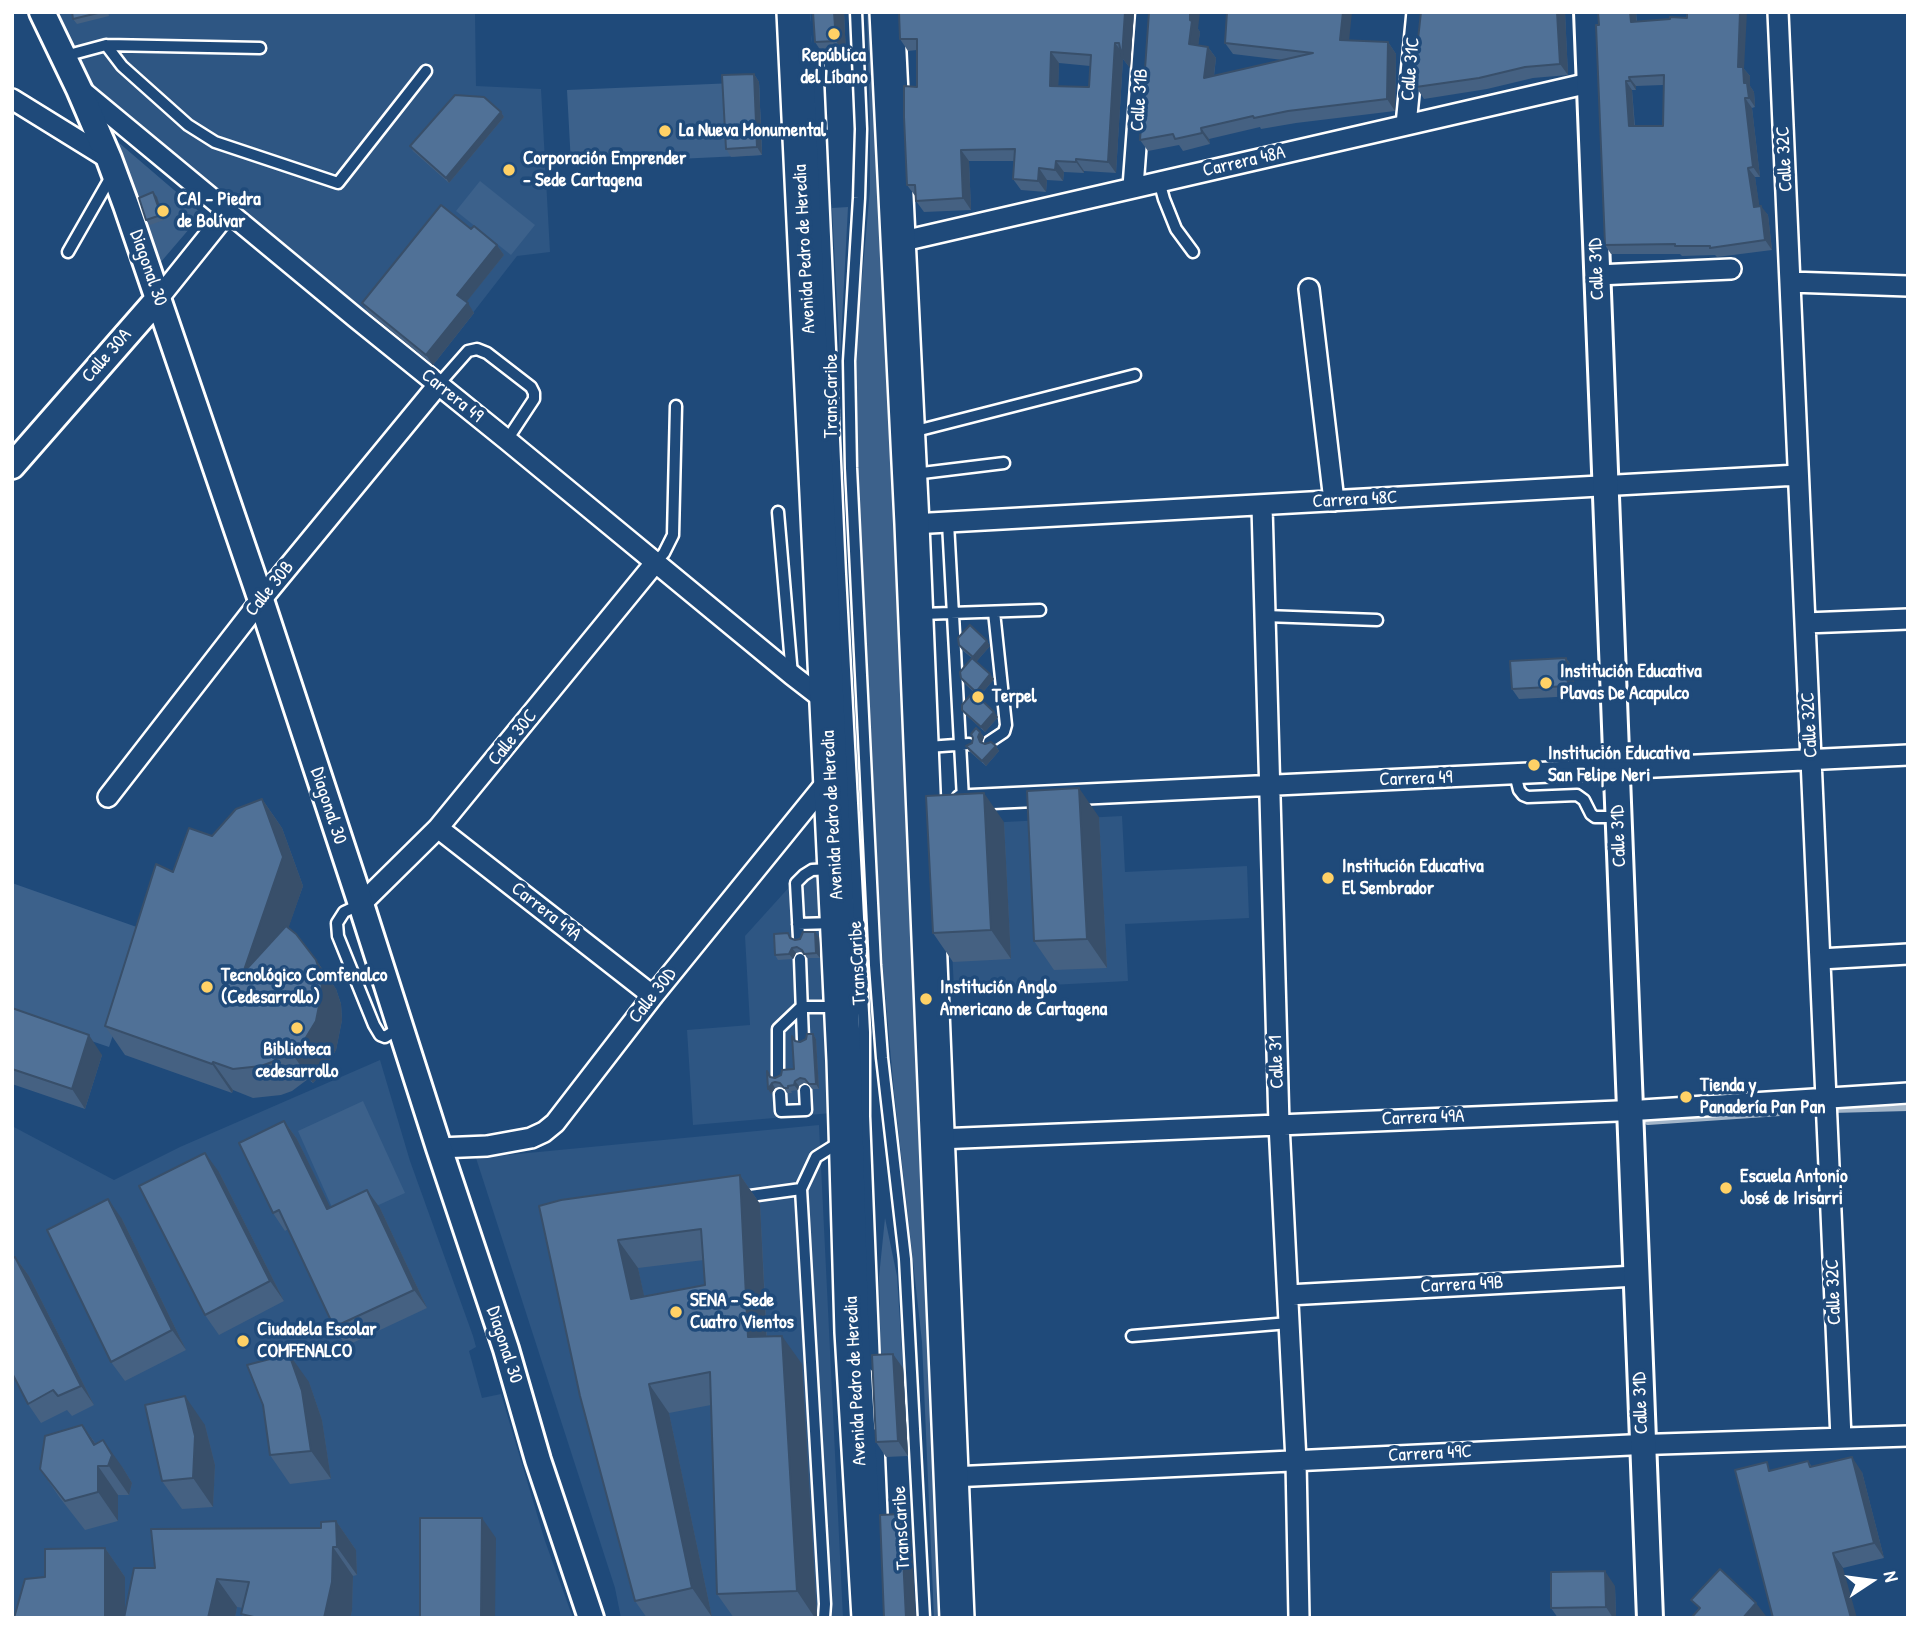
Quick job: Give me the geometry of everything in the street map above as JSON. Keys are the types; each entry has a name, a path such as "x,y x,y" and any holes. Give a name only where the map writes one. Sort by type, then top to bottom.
{"highway":[{"name":"Avenida Pedro de Heredia","path":"794,12 842,1007 852,1332 869,1618"},
{"path":"887,12 922,747 957,1618"}],"street":[{"name":"Diagonal 30","path":"42,12 111,165 158,299 261,600 506,1349 538,1460 592,1615"},
{"name":"Calle 31B","path":"1133,187 1146,12"},
{"name":"Calle 31C","path":"1406,125 1416,12"},
{"name":"Calle 31D","path":"1587,12 1650,1618"},
{"name":"Calle 32C","path":"1778,12 1841,1438"},
{"name":"Carrera 48A","path":"898,242 1589,83"},
{"name":"Carrera 49","path":"79,89 827,702"},
{"path":"12,99 111,165"},
{"name":"Calle 30A","path":"12,466 158,299 227,212"},
{"path":"1597,275 1731,269"},
{"path":"1790,282 1908,286"},
{"path":"1309,289 1334,501"},
{"name":"Calle 30B","path":"108,797 261,600 438,385"},
{"name":"Carrera 48C","path":"912,524 1798,475"},
{"name":"Calle 31","path":"1262,506 1279,1124 1296,1461 1299,1618"},
{"name":"Calle 30C","path":"361,904 438,828 655,563"},
{"path":"1805,623 1908,619"},
{"name":"Carrera 49","path":"924,801 1908,755"},
{"name":"Calle 30D","path":"439,1148 486,1146 531,1138 544,1132 555,1122 653,996 831,777"},
{"name":"Carrera 49A","path":"438,828 653,996"},
{"path":"1820,959 1908,954"},
{"name":"Carrera 49A","path":"938,1139 1630,1110 1908,1093"},
{"name":"Carrera 49B","path":"1288,1295 1636,1276"},
{"name":"Carrera 49C","path":"952,1477 1643,1445 1908,1436"}],"lane":[{"name":"TransCaribe","path":"816,12 840,574 864,1032 864,1116 874,1371"},
{"name":"TransCaribe","path":"856,12 861,129 849,361 851,468 880,1034 905,1259 924,1618"},
{"path":"64,56 106,46 260,48"},
{"path":"106,46 122,66 188,125 215,142 338,183 426,71"},
{"path":"68,252 111,165"},
{"path":"1159,181 1176,229 1193,252"},
{"path":"438,385 468,351 477,349 487,353 531,387 534,400 507,440"},
{"path":"908,433 1135,375"},
{"path":"655,563 664,553 673,535 676,406"},
{"path":"910,474 1004,463"},
{"path":"778,512 792,675"},
{"path":"948,523 964,745 963,799"},
{"path":"916,614 1040,610"},
{"path":"989,742 1004,732 1006,725 994,612"},
{"path":"1265,616 1377,620"},
{"path":"922,747 964,745"},
{"path":"1515,774 1523,795 1577,795 1584,800 1595,817 1618,817"},
{"path":"799,938 796,883 812,870 835,869"},
{"path":"798,924 838,923"},
{"path":"800,959 803,1040"},
{"path":"778,1076 778,1029 801,1007 842,1007"},
{"path":"780,1094 781,1111 806,1110 805,1090"},
{"path":"824,1618 801,1189 816,1157 847,1138"},
{"path":"735,1199 801,1189"},
{"path":"1132,1336 1289,1323"},
{"name":"TransCaribe","path":"877,1426 883,1535"}],"shaded area":[{"path":"53,12 475,12 476,86 541,89 550,252 517,256 431,367 93,87"},
{"path":"867,12 878,12 946,1618 934,1618 922,1342 883,970 853,408 870,189"},
{"name":"La Nueva Monumental","path":"759,82 762,155 571,164 567,90"},
{"path":"118,142 202,214 160,263 143,215"},
{"path":"480,181 535,225 511,255 456,211"},
{"path":"848,207 840,359 832,208"},
{"path":"1122,816 1125,872 1247,866 1249,918 1125,924 1128,981 954,990 946,825"},
{"path":"820,853 832,1113 693,1125 687,1030 750,1025 745,936"},
{"path":"12,883 148,931 109,1047 12,1014"},
{"name":"Ciudadela Escolar COMFENALCO","path":"380,1060 410,1161 473,1336 476,1347 469,1351 482,1398 501,1394 545,1541 573,1618 12,1618 12,1126 114,1180 180,1147"},
{"path":"363,1101 405,1193 339,1223 298,1131"},
{"name":"SENA - Sede Cuatro Vientos","path":"819,1125 843,1618 621,1618 615,1588 476,1158"},
{"path":"885,1218 897,1276 903,1368 881,1369 879,1277"}],"building":[{"path":"72,12 102,12 73,19"},
{"path":"813,12 834,12 836,41 815,42"},
{"path":"899,12 1125,12 1122,57 1119,43 1115,43 1108,162 1076,159 1076,162 1056,161 1055,170 1039,168 1038,181 1013,179 1015,149 961,150 963,198 916,201 915,185 907,185 904,86 917,87 917,39 900,39","holes":["1051,52 1091,55 1089,87 1050,86"]},
{"path":"1149,12 1190,12 1192,21 1189,44 1208,47 1204,78 1313,53 1225,43 1227,12 1343,12 1340,40 1388,42 1387,99 1288,111 1254,118 1253,116 1201,128 1202,133 1175,139 1173,134 1140,140"},
{"path":"1421,12 1557,12 1560,64 1525,67 1479,78 1416,87 1414,76"},
{"path":"1598,12 1630,12 1631,22 1670,17 1687,18 1687,12 1740,12 1738,67 1743,67 1744,83 1747,83 1749,98 1745,98 1753,167 1748,168 1754,207 1761,206 1765,240 1710,248 1675,244 1605,245 1596,25 1599,25","holes":["1664,75 1663,126 1629,126 1626,81 1630,81 1629,77"]},
{"path":"754,74 757,147 726,149 722,75"},
{"path":"455,95 484,97 501,112 446,178 410,146"},
{"path":"153,192 161,215 146,220 139,198"},
{"path":"441,205 497,245 457,295 468,303 426,355 362,303"},
{"path":"970,625 987,641 973,657 959,645 958,638"},
{"path":"972,658 990,674 976,692 961,678 960,672"},
{"path":"1566,658 1568,686 1512,689 1510,661"},
{"path":"973,692 994,712 981,727 962,710 962,705"},
{"path":"976,728 980,732 980,742 991,742 996,746 982,761 966,746 972,743 971,734"},
{"path":"1079,788 1087,939 1034,941 1027,791"},
{"path":"984,793 991,930 933,933 926,796"},
{"path":"262,799 283,857 243,973 286,926 296,934 316,960 322,991 316,1021 302,1044 293,1055 288,1050 272,1062 261,1066 233,1069 105,1026 156,864 173,872 189,828 212,836 236,809"},
{"path":"803,932 815,932 816,953 804,954 797,947 792,948 789,954 775,955 774,934 788,933 790,938 795,940 800,939"},
{"path":"12,1008 89,1035 72,1089 12,1069"},
{"path":"807,1034 813,1034 816,1084 809,1084 800,1078 788,1088 775,1082 768,1089 767,1071 770,1077 775,1078 781,1075 782,1070 794,1069 792,1036 795,1041 800,1042 806,1039"},
{"path":"284,1121 327,1209 367,1190 414,1290 334,1327 279,1210 273,1213 239,1143"},
{"path":"205,1153 270,1281 205,1315 139,1186"},
{"path":"740,1175 748,1337 782,1336 797,1591 717,1594 710,1372 649,1384 692,1588 635,1601 580,1396 539,1206 561,1200","holes":["701,1229 705,1285 631,1299 618,1240"]},
{"path":"108,1199 172,1330 111,1362 47,1230"},
{"path":"15,1257 81,1386 58,1396 53,1390 28,1404 12,1373 12,1258"},
{"path":"289,1354 302,1391 311,1451 270,1455 263,1405 247,1365"},
{"path":"893,1354 898,1441 876,1442 872,1355"},
{"path":"185,1396 195,1436 193,1478 162,1481 145,1405"},
{"path":"82,1425 94,1445 103,1440 112,1455 108,1466 98,1466 98,1492 65,1501 40,1469 45,1436"},
{"path":"1852,1457 1874,1543 1833,1553 1851,1618 1773,1618 1735,1470 1767,1462 1769,1471 1808,1461 1810,1467"},
{"path":"901,1514 906,1618 884,1618 880,1515"},
{"path":"420,1518 482,1518 481,1618 420,1618"},
{"path":"336,1521 337,1547 333,1547 332,1582 324,1618 258,1618 241,1614 249,1582 217,1579 208,1618 124,1618 134,1568 155,1568 151,1529 321,1528 321,1522"},
{"path":"105,1548 105,1618 14,1618 25,1579 45,1577 45,1549"},
{"path":"1720,1569 1756,1603 1743,1618 1691,1618 1700,1608 1691,1600"},
{"path":"1605,1571 1606,1607 1551,1608 1551,1572"}],"waterway":[{"path":"1832,1110 1908,1108"},
{"path":"1648,1122 1795,1112"}],"place":[{"name":"República del Líbano","path":"834,34"},
{"name":"La Nueva Monumental","path":"665,131"},
{"name":"Corporación Emprender - Sede Cartagena","path":"509,170"},
{"name":"CAI - Piedra de Bolívar","path":"163,211"},
{"name":"Institución Educativa Plavas De Acapulco","path":"1546,683"},
{"name":"Terpel","path":"978,697"},
{"name":"Institución Educativa San Felipe Neri","path":"1534,765"},
{"name":"Institución Educativa El Sembrador","path":"1328,878"},
{"name":"Tecnológico Comfenalco (Cedesarrollo)","path":"207,987"},
{"name":"Institución Anglo Americano de Cartagena","path":"926,999"},
{"name":"Biblioteca cedesarrollo","path":"297,1028"},
{"name":"Tienda y Panadería Pan Pan","path":"1686,1097"},
{"name":"Escuela Antonio José de Irisarri","path":"1726,1188"},
{"name":"SENA - Sede Cuatro Vientos","path":"676,1312"},
{"name":"Ciudadela Escolar COMFENALCO","path":"243,1341"}]}
